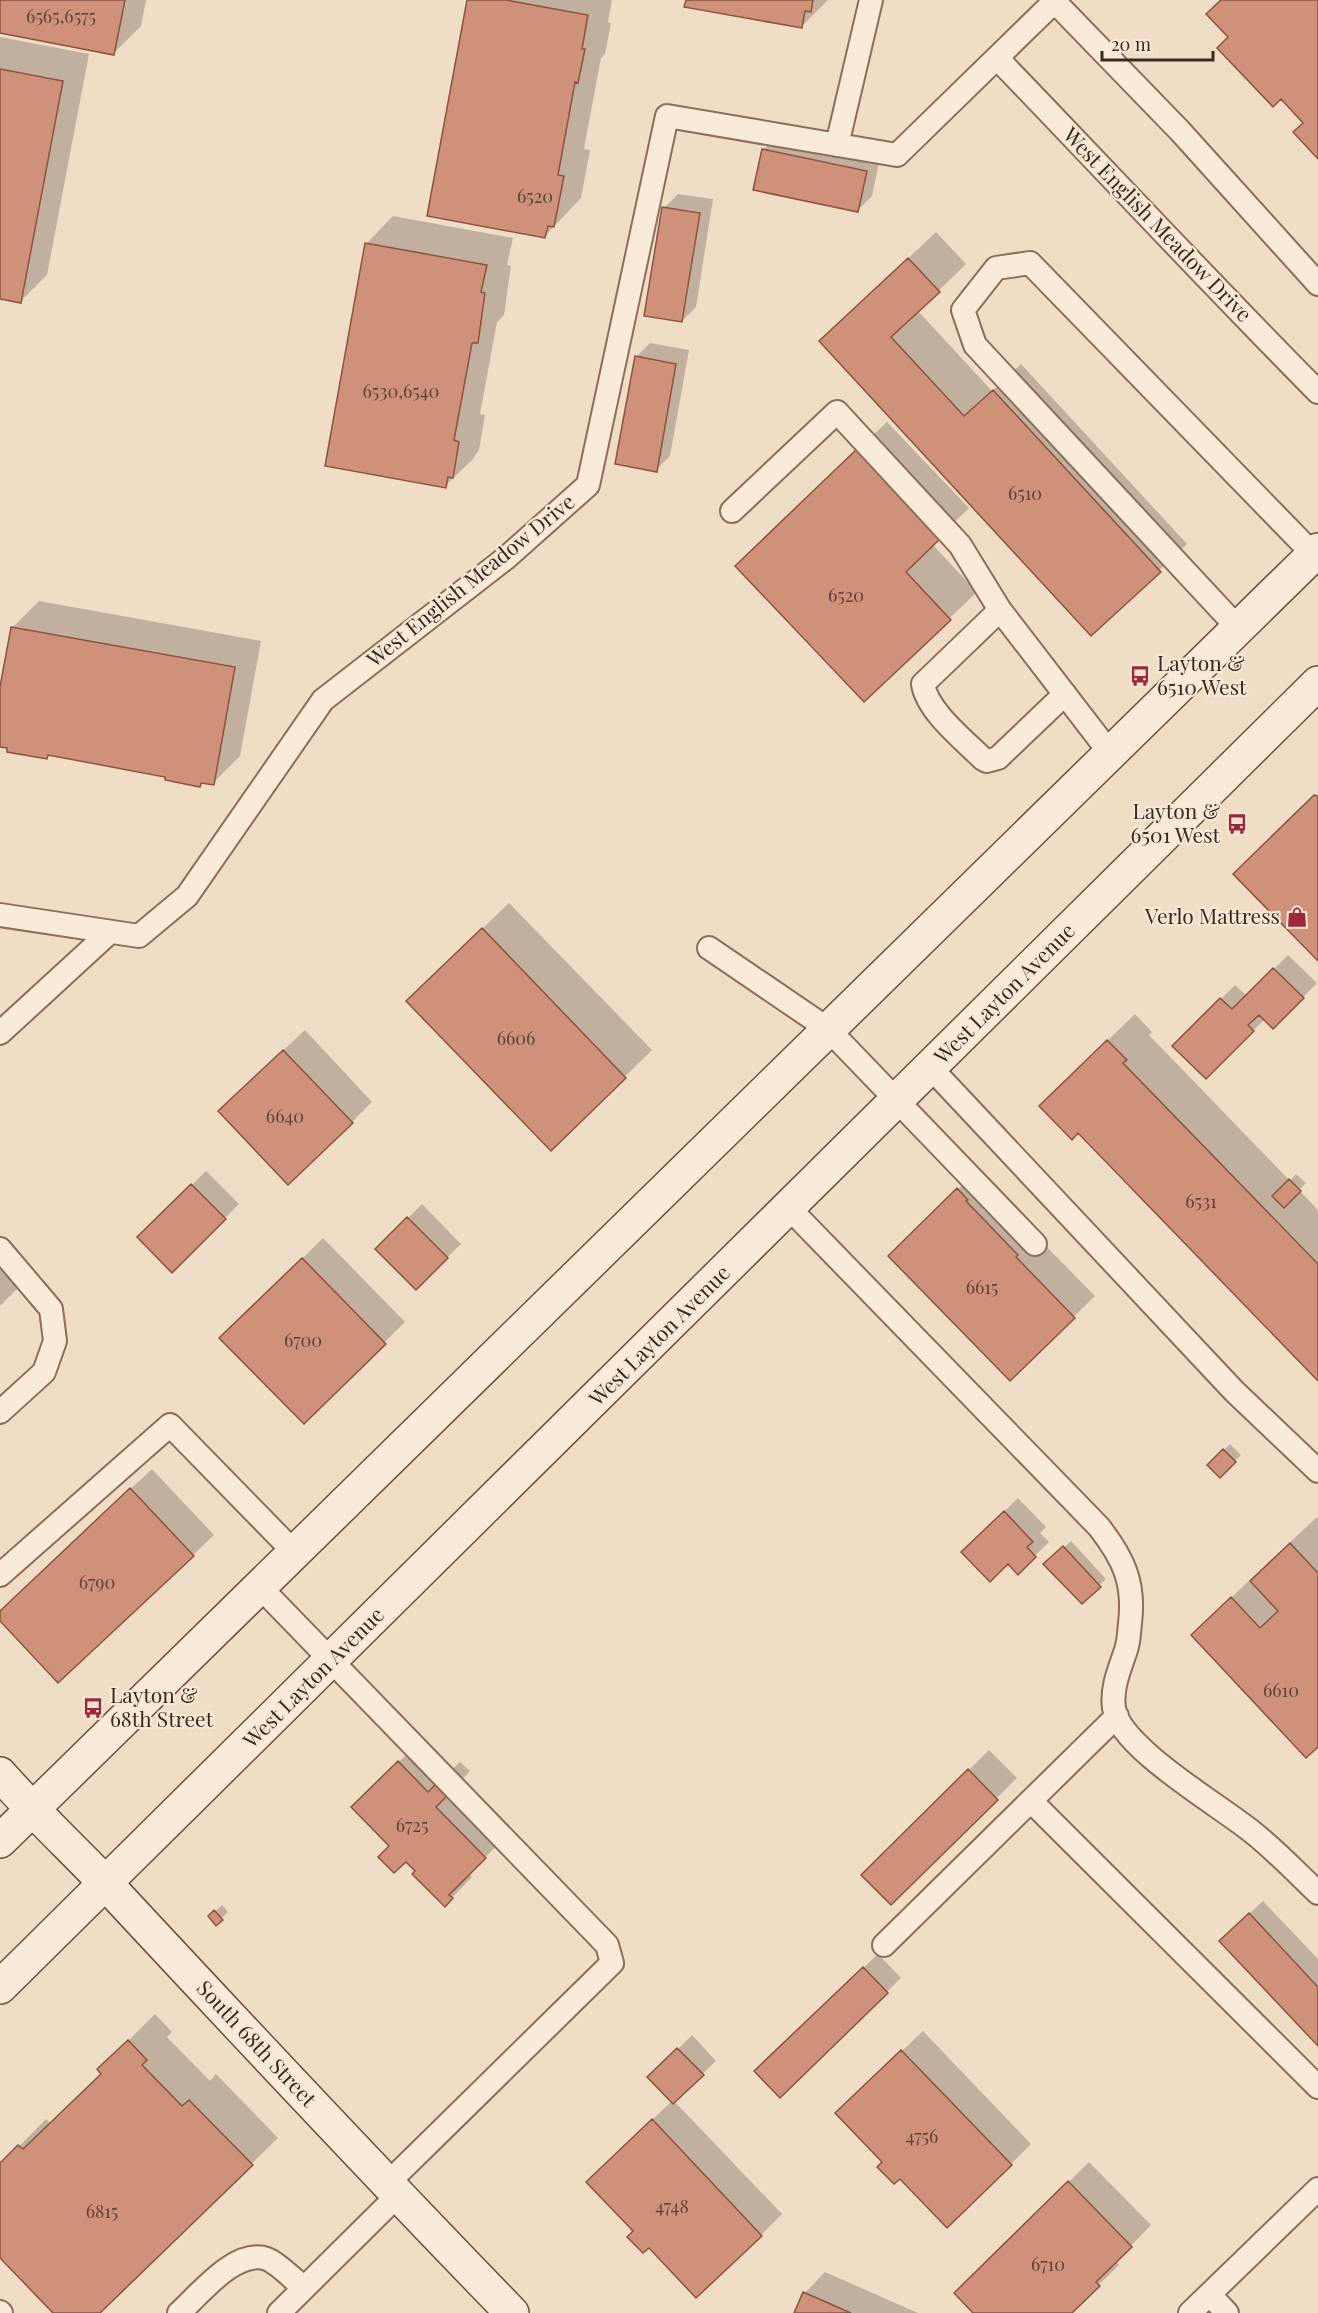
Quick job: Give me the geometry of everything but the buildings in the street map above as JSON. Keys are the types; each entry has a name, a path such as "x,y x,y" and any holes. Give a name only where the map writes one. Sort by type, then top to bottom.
{"main road":[{"path":"0,1841 1316,552"},
{"name":"West Layton Avenue","path":"0,1987 1318,683"},
{"name":"South 68th Street","path":"0,1774 392,2190 512,2313"}],"lane":[{"path":"837,145 870,0"},
{"name":"West English Meadow Drive","path":"0,915 139,936 187,896 323,700 506,558 588,485 667,116 897,155 1055,1 1180,131 1318,284"},
{"name":"West English Meadow Drive","path":"997,58 1206,280 1318,392"},
{"path":"1238,628 975,345 963,310 996,268 1030,263 1316,552"},
{"path":"732,511 837,411 960,545 1000,610 1110,753"},
{"path":"1000,610 923,684 924,693 933,708 983,759 987,760 998,758 1065,694"},
{"path":"0,1033 110,932"},
{"path":"709,948 828,1029 1035,1244"},
{"path":"930,1067 1234,1391 1318,1471"},
{"path":"789,1208 1099,1527 1117,1551 1129,1577 1132,1607 1128,1645 1116,1682 1114,1708 1125,1732 1149,1756 1252,1832 1318,1893"},
{"path":"0,1249 51,1309 56,1341 44,1372 0,1412"},
{"path":"0,1575 170,1425 294,1552"},
{"path":"259,1586 607,1946 612,1963 392,2190 279,2313"},
{"path":"884,1945 1117,1716"},
{"path":"1031,1801 1318,2087"},
{"path":"1190,2313 1318,2189"},
{"path":"179,2313 234,2263 248,2258 268,2259 304,2288"},
{"path":"1210,2295 1227,2313"}],"place":[{"name":"Layton & 6510 West","path":"1140,676"},
{"name":"Layton & 6501 West","path":"1237,824"},
{"name":"Verlo Mattress","path":"1297,917"},
{"name":"Layton & 68th Street","path":"93,1708"}]}
